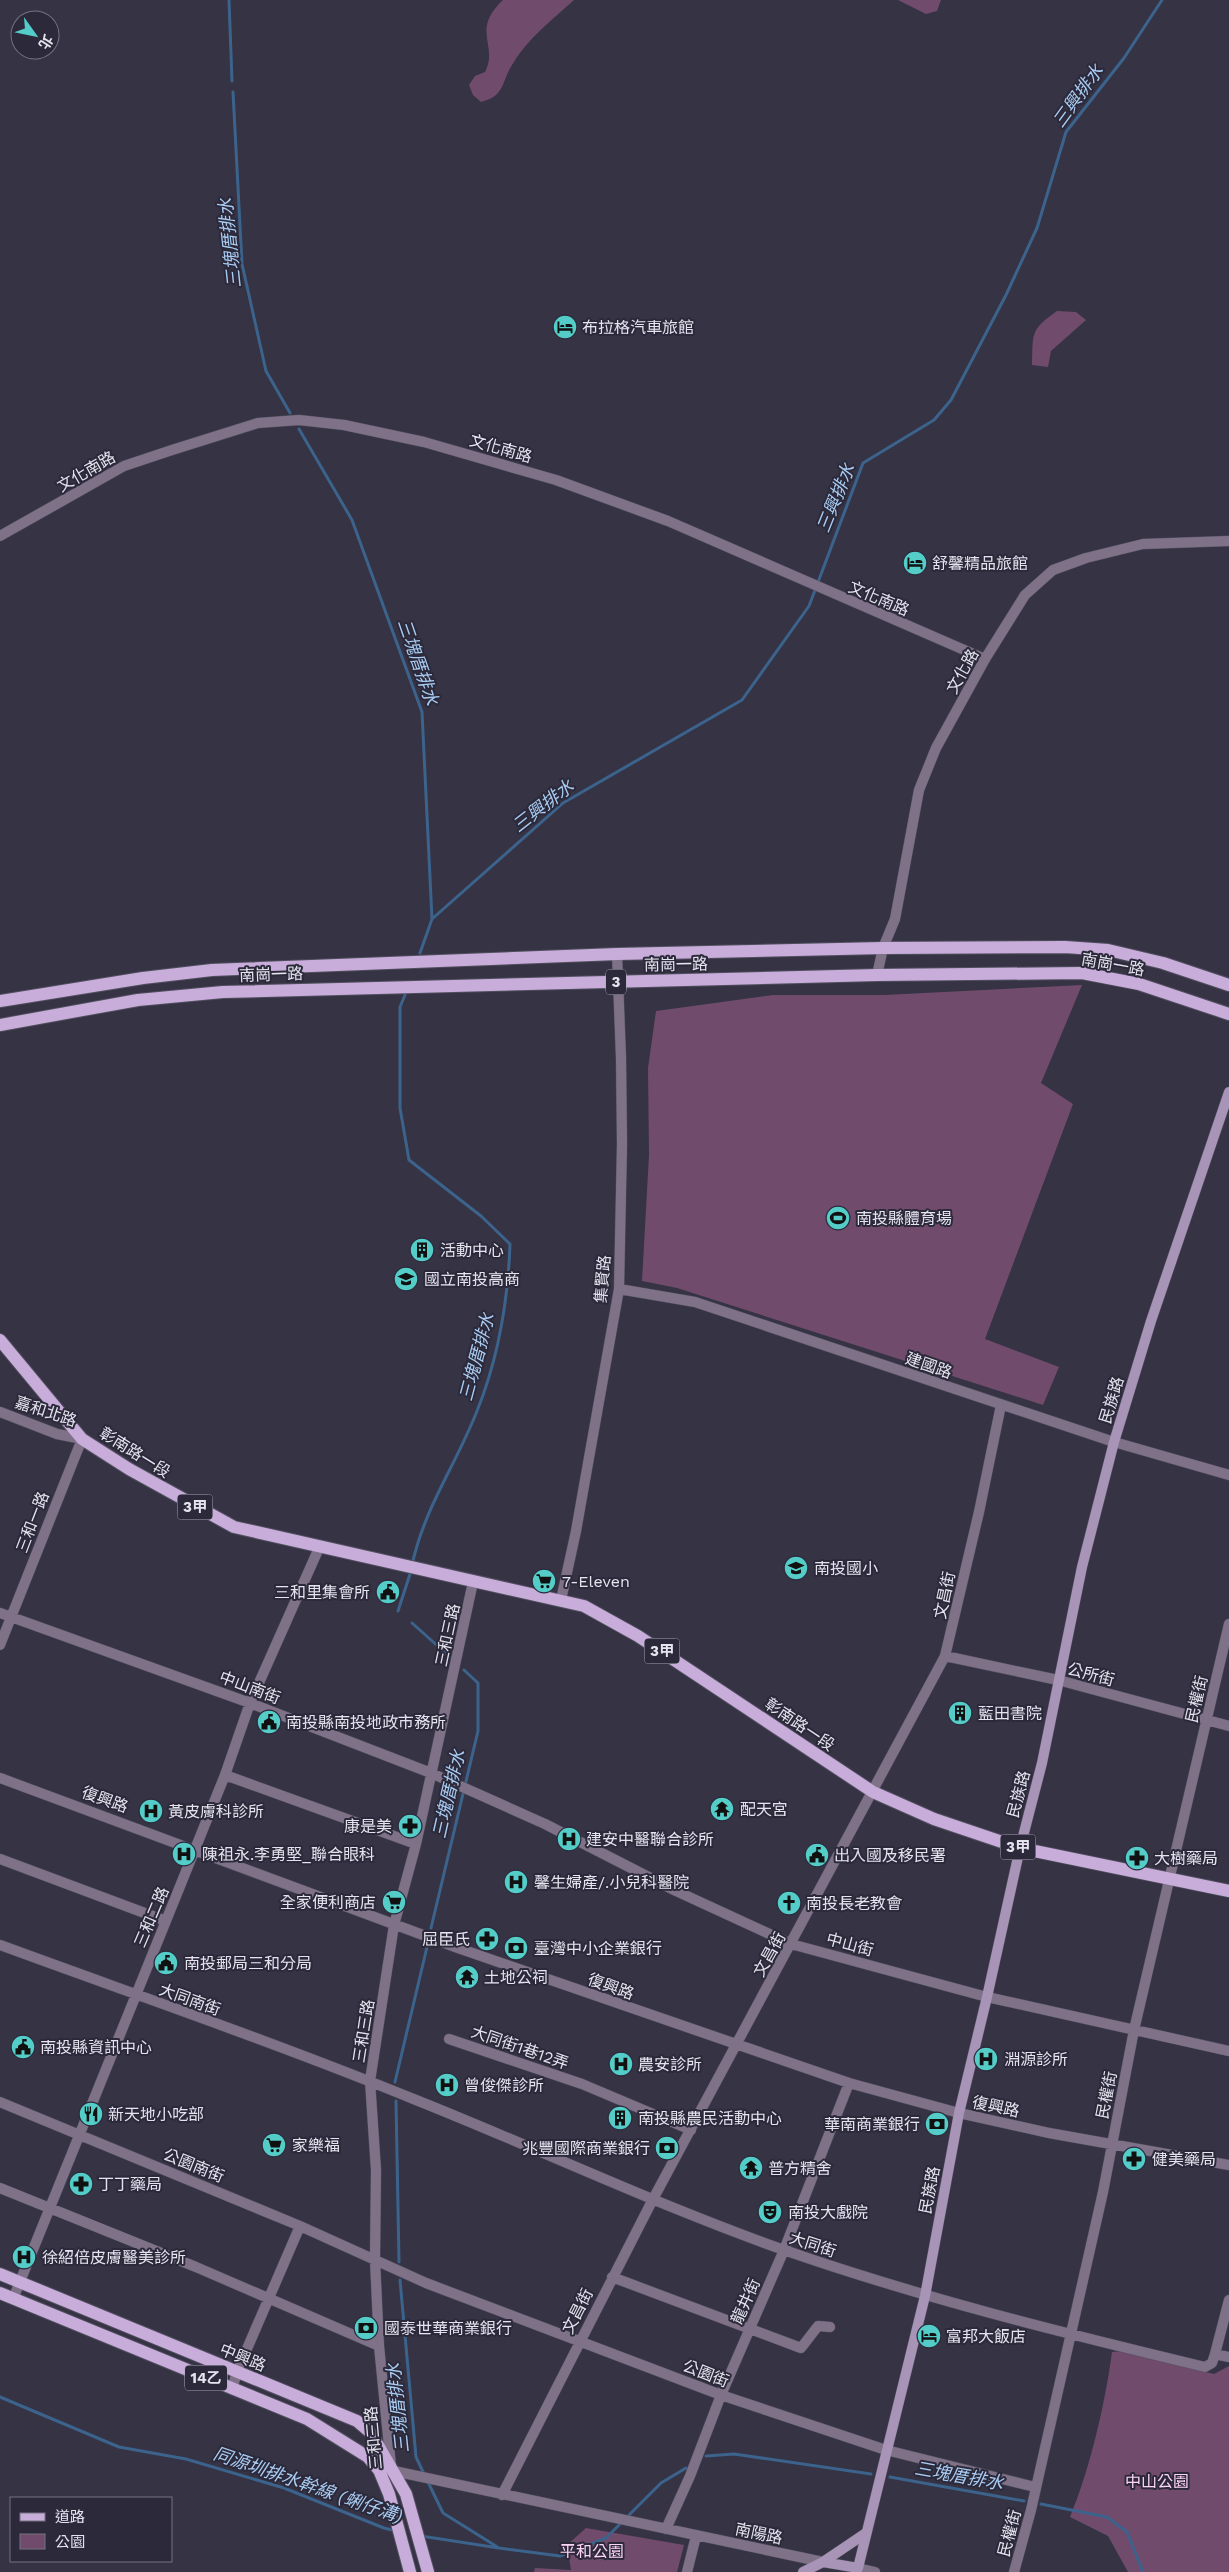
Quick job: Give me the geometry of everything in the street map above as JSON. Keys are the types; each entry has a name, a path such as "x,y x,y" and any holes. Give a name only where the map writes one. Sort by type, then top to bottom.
{"main road":[{"name":"南崗一路","path":"0,1001 143,978 212,970 616,954 883,948 1066,947 1108,950 1163,963 1229,985"},
{"name":"南崗一路","path":"0,1025 121,1003 223,992 877,975 1082,973 1139,984 1229,1014"},
{"name":"民族路","path":"858,2570 925,2296 959,2113 1020,1848 1042,1764 1082,1567 1114,1442 1165,1274 1229,1092"},
{"name":"彰南路一段","path":"0,1340 82,1439 137,1473 234,1527 319,1548 584,1606 638,1636 873,1792 934,1819 1020,1848 1170,1880"},
{"name":"3甲","path":"1170,1880 1229,1891"},
{"name":"中興路","path":"0,2274 358,2421 371,2433 406,2494 428,2572"},
{"name":"中興路","path":"0,2293 307,2419 368,2457 379,2470 389,2494 410,2572"},
{"path":"307,2419 314,2403"},
{"path":"803,2572 823,2562 866,2533"},
{"name":"南陽路","path":"823,2562 858,2570"}],"street":[{"name":"文化南路","path":"0,536 124,466 172,450 258,423 300,420 344,425 424,442 564,483 668,521 985,659"},
{"name":"文化路","path":"877,975 883,948 895,919 919,790 936,748 985,659 1025,595 1052,570 1086,558 1143,544 1229,541"},
{"name":"集賢路","path":"561,1600 576,1531 619,1289 622,1135 616,954"},
{"name":"建國路","path":"619,1289 695,1302 1114,1442 1229,1475"},
{"name":"文昌街","path":"502,2495 578,2341 944,1656 980,1507 1001,1405"},
{"name":"嘉和北路","path":"0,1412 57,1434 82,1439"},
{"name":"三和一路","path":"0,1645 82,1439"},
{"name":"三和二路","path":"13,2299 225,1775 250,1703 319,1548"},
{"name":"三和三路","path":"389,2494 392,2472 379,2346 375,2260 376,2170 370,2081 394,1925 416,1844 473,1582"},
{"name":"中山南街","path":"0,1613 250,1703 431,1773 486,1799"},
{"name":"民權街","path":"1014,2572 1070,2334 1134,2030 1229,1624"},
{"name":"公所街","path":"944,1656 1058,1680 1229,1726"},
{"path":"225,1775 416,1844"},
{"name":"復興路","path":"0,1778 195,1849 394,1925 737,2046 849,2083 959,2113 1111,2144 1229,2165"},
{"name":"中山街","path":"486,1799 545,1824 674,1890 791,1944 987,1997 1229,2051"},
{"path":"0,1859 166,1921"},
{"name":"大同南街","path":"0,1945 370,2081"},
{"name":"大同街1巷12弄","path":"449,2039 582,2084 691,2130"},
{"name":"大同街","path":"370,2081 524,2144 652,2201 784,2250 925,2296 1205,2367 1212,2363 1215,2354"},
{"name":"龍井街","path":"666,2529 690,2476 721,2395 784,2250 849,2083"},
{"name":"公園南街","path":"0,2102 300,2226 375,2260"},
{"path":"0,2188 270,2298 379,2346"},
{"path":"232,2389 237,2372 300,2226"},
{"name":"公園街","path":"375,2260 426,2283 721,2395 886,2450 1035,2486"},
{"path":"612,2278 801,2348 818,2326 830,2327"},
{"path":"1229,2300 1215,2354 1229,2357"},
{"path":"368,2457 392,2472 502,2495"},
{"name":"南陽路","path":"502,2495 823,2562"},
{"path":"687,2572 696,2536"},
{"name":"南陽路","path":"858,2570 875,2572"}],"green space":[{"path":"503,0 574,0 540,30 525,47 512,65 498,92 481,102 473,95 469,85 475,76 485,72 489,54 486,29 488,21 493,11"},
{"path":"898,0 941,0 937,11 926,14"},
{"path":"1057,311 1076,312 1086,320 1051,351 1048,367 1032,365 1033,339 1037,328"},
{"name":"南投縣體育場","path":"1082,985 1041,1083 1073,1104 985,1339 1059,1367 1043,1405 677,1288 642,1281 649,1155 648,1068 656,1011 773,995 885,995"},
{"name":"中山公園","path":"1122,2351 1214,2374 1229,2366 1229,2572 1128,2572 1108,2536 1070,2517 1096,2436 1112,2352"},
{"name":"平和公園","path":"586,2528 684,2545 677,2572 534,2572 535,2568 571,2570 567,2545"}],"waterway":[{"name":"三塊厝排水","path":"229,0 232,81"},
{"name":"三興排水","path":"432,919 563,803 742,700 809,606 863,463 934,420 951,400 1006,295 1037,228 1066,132 1124,58 1162,0"},
{"name":"三塊厝排水","path":"233,92 242,264 266,371 290,413"},
{"name":"三塊厝排水","path":"299,429 352,520 422,712 432,919 420,953"},
{"name":"三塊厝排水","path":"405,995 400,1007 400,1108 409,1160 481,1216 510,1244 501,1329 491,1371 469,1431 425,1524 412,1565"},
{"name":"三塊厝排水","path":"398,1611 411,1571"},
{"name":"三塊厝排水","path":"412,1623 450,1657"},
{"name":"三塊厝排水","path":"431,1928 478,1731 478,1683 464,1670"},
{"name":"三塊厝排水","path":"395,2082 427,1947"},
{"name":"三塊厝排水","path":"396,2101 399,2262"},
{"name":"三塊厝排水","path":"400,2280 416,2457 424,2474"},
{"name":"同源圳排水幹線 (蜊仔溝)","path":"0,2397 119,2447 186,2459 284,2488 384,2528 396,2531"},
{"name":"三塊厝排水","path":"706,2456 734,2454 871,2474"},
{"name":"三塊厝排水","path":"626,2518 661,2483 686,2468"},
{"name":"三塊厝排水","path":"890,2477 1024,2501"},
{"name":"三塊厝排水","path":"427,2480 443,2513 499,2548 560,2556 606,2538 622,2522"},
{"name":"三塊厝排水","path":"1041,2504 1107,2517 1127,2532 1143,2572"},
{"name":"同源圳排水幹線 (蜊仔溝)","path":"421,2536 499,2548"}],"place":[{"name":"布拉格汽車旅館","path":"565,327"},
{"name":"舒馨精品旅館","path":"915,563"},
{"name":"南投縣體育場","path":"838,1218"},
{"name":"活動中心","path":"422,1250"},
{"name":"國立南投高商","path":"406,1279"},
{"name":"南投國小","path":"796,1568"},
{"name":"7-Eleven","path":"544,1581"},
{"name":"三和里集會所","path":"388,1592"},
{"name":"藍田書院","path":"960,1713"},
{"name":"南投縣南投地政市務所","path":"269,1722"},
{"name":"配天宮","path":"722,1809"},
{"name":"黃皮膚科診所","path":"151,1811"},
{"name":"康是美","path":"410,1826"},
{"name":"建安中醫聯合診所","path":"569,1839"},
{"name":"陳祖永.李勇堅_聯合眼科","path":"184,1854"},
{"name":"出入國及移民署","path":"817,1855"},
{"name":"大樹藥局","path":"1137,1858"},
{"name":"馨生婦產/.小兒科醫院","path":"516,1882"},
{"name":"全家便利商店","path":"394,1902"},
{"name":"南投長老教會","path":"789,1903"},
{"name":"屈臣氏","path":"487,1939"},
{"name":"臺灣中小企業銀行","path":"516,1948"},
{"name":"南投郵局三和分局","path":"166,1963"},
{"name":"土地公祠","path":"467,1977"},
{"name":"南投縣資訊中心","path":"23,2047"},
{"name":"淵源診所","path":"986,2059"},
{"name":"農安診所","path":"621,2064"},
{"name":"曾俊傑診所","path":"447,2085"},
{"name":"新天地小吃部","path":"91,2114"},
{"name":"南投縣農民活動中心","path":"620,2118"},
{"name":"華南商業銀行","path":"937,2124"},
{"name":"家樂福","path":"274,2145"},
{"name":"兆豐國際商業銀行","path":"667,2148"},
{"name":"健美藥局","path":"1134,2159"},
{"name":"普方精舍","path":"751,2168"},
{"name":"丁丁藥局","path":"81,2184"},
{"name":"南投大戲院","path":"770,2212"},
{"name":"徐紹倍皮膚醫美診所","path":"24,2257"},
{"name":"國泰世華商業銀行","path":"366,2328"},
{"name":"富邦大飯店","path":"929,2336"}]}
